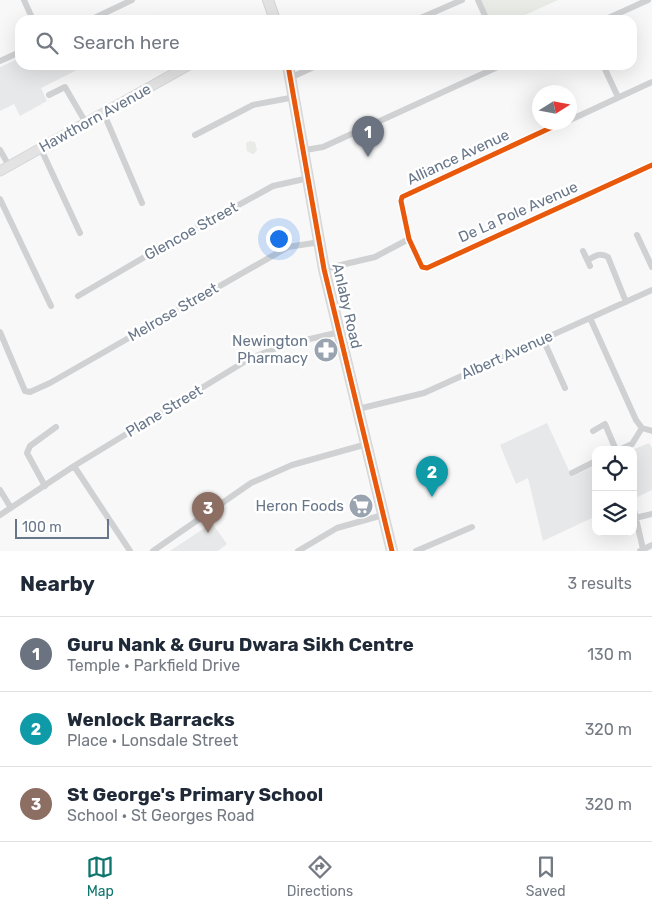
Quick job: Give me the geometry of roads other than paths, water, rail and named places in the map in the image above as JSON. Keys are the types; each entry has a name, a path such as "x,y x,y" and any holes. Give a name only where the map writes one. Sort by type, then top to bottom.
{"main road":[{"path":"272,1 272,15"},
{"name":"Anlaby Road","path":"290,70 324,269 392,551"}],"street":[{"path":"24,0 31,15"},
{"path":"100,15 132,0"},
{"path":"428,15 462,0"},
{"path":"478,0 485,15"},
{"path":"615,15 648,0"},
{"path":"0,62 15,54"},
{"name":"Hawthorn Avenue","path":"0,172 179,70"},
{"path":"292,77 307,70"},
{"path":"304,150 323,146 491,70"},
{"path":"605,70 618,97"},
{"path":"577,117 652,82"},
{"path":"49,95 66,87 86,123"},
{"path":"195,135 253,105 295,97"},
{"path":"104,114 142,203"},
{"name":"Alliance Avenue","path":"409,239 401,201 402,197 546,130"},
{"path":"41,149 80,233"},
{"path":"0,150 9,166"},
{"name":"De La Pole Avenue","path":"409,239 422,267 427,268 652,165"},
{"name":"Glencoe Street","path":"78,296 273,186 309,178"},
{"path":"0,199 51,306"},
{"path":"637,235 652,267"},
{"path":"324,269 375,257 409,239"},
{"name":"Melrose Street","path":"0,332 25,391 30,392 50,383 288,247 320,242"},
{"path":"583,251 589,263 598,254 608,257 626,302"},
{"name":"Albert Avenue","path":"358,409 424,392 652,290"},
{"path":"590,318 636,420 642,428 652,431"},
{"name":"Plane Street","path":"0,515 74,466 249,360 284,345 340,332"},
{"path":"543,339 566,388"},
{"path":"593,431 605,424 615,446"},
{"path":"45,486 26,453 30,446 56,427"},
{"path":"627,446 632,444 642,428"},
{"path":"153,551 251,483 292,464 367,444"},
{"path":"572,473 592,463"},
{"path":"74,466 130,551"},
{"path":"0,490 11,508"},
{"path":"637,518 652,514"},
{"path":"298,551 337,528 383,515"},
{"path":"416,551 472,527"},
{"path":"637,529 641,550 652,545"}],"place":[{"name":"Guru Nank & Guru Dwara Sikh Centre","path":"368,157"},
{"name":"Newington Pharmacy","path":"326,350"},
{"name":"Wenlock Barracks","path":"432,497"},
{"name":"Heron Foods","path":"361,506"},
{"name":"St George's Primary School","path":"208,533"}]}
